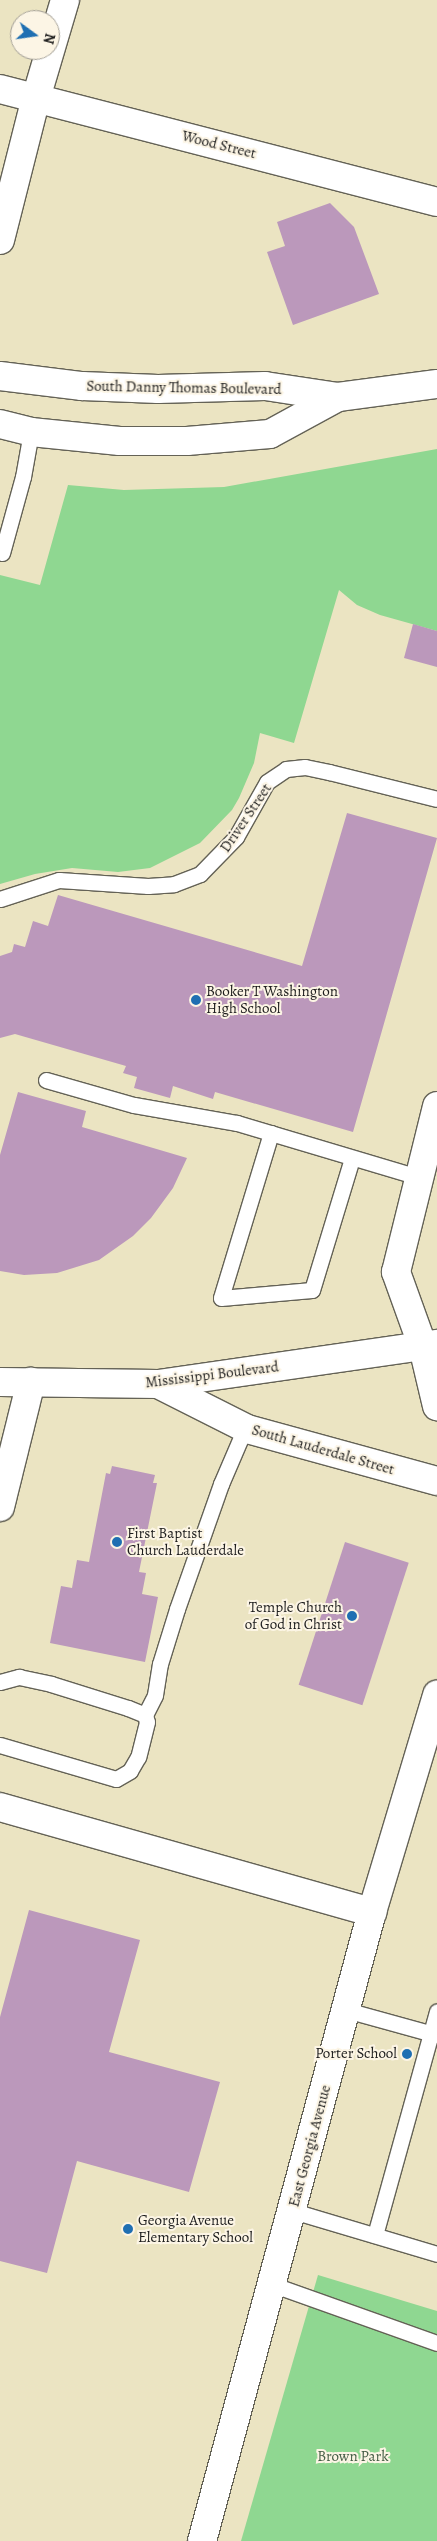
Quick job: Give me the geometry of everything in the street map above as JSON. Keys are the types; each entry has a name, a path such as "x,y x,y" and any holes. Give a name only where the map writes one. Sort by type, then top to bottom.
{"street":[{"path":"0,240 36,98 65,0"},
{"name":"Wood Street","path":"0,89 437,202"},
{"name":"South Danny Thomas Boulevard","path":"0,376 82,386 158,389 265,386 338,397 437,384"},
{"name":"South Danny Thomas Boulevard","path":"0,424 30,432 129,441 187,441 270,434 338,397"},
{"path":"437,1106 396,1272 433,1346 437,1406"},
{"name":"Mississippi Boulevard","path":"0,1382 158,1384 433,1346"},
{"path":"0,1507 31,1382"},
{"name":"South Lauderdale Street","path":"158,1384 244,1428 437,1482"},
{"name":"East Georgia Avenue","path":"202,2541 372,1912 437,1695"},
{"path":"0,1807 372,1912"}],"lane":[{"path":"2,553 23,477 30,432"},
{"name":"Driver Street","path":"0,898 59,880 84,879 148,886 174,884 200,874 236,838 267,782 286,769 305,767 437,799"},
{"path":"46,1080 134,1105 237,1123 418,1178"},
{"path":"271,1134 221,1298 312,1290 352,1158"},
{"path":"0,1745 116,1779 130,1771 138,1756 147,1722 145,1715 155,1695 160,1664 177,1609 221,1484 244,1428"},
{"path":"0,1682 19,1676 97,1698 145,1715"},
{"path":"346,2010 434,2034"},
{"path":"375,2235 434,2034 437,2011"},
{"path":"293,2210 437,2254"},
{"path":"271,2284 437,2343"}],"green space":[{"path":"437,449 437,631 380,615 357,605 339,590 294,743 260,733 254,763 239,798 232,810 200,843 150,868 118,872 72,868 35,874 0,884 0,575 40,585 68,485 124,490 224,487"},
{"name":"Brown Park","path":"318,2275 437,2311 437,2541 241,2541"}],"building":[{"path":"330,203 354,227 379,294 293,325 267,252 285,246 277,222"},
{"path":"413,624 437,631 437,667 404,658"},
{"name":"Booker T Washington High School","path":"347,813 437,838 353,1132 215,1092 213,1099 173,1086 170,1098 134,1088 137,1077 123,1073 126,1066 15,1034 0,1038 0,956 12,952 14,944 25,947 33,921 48,926 58,895 302,966"},
{"path":"18,1092 86,1111 82,1127 187,1158 173,1188 151,1218 133,1236 99,1260 57,1273 24,1275 0,1271 0,1155"},
{"path":"112,1466 155,1475 153,1483 157,1483 139,1572 146,1573 142,1594 158,1597 145,1662 50,1643 61,1586 72,1588 77,1560 89,1562 106,1473 110,1474"},
{"path":"345,1542 409,1563 362,1705 299,1685"},
{"path":"29,1910 140,1940 109,2052 220,2082 189,2192 77,2161 47,2273 0,2261 0,2017"}],"place":[{"name":"Booker T Washington High School","path":"196,1000"},
{"name":"First Baptist Church Lauderdale","path":"117,1542"},
{"name":"Temple Church of God in Christ","path":"352,1616"},
{"name":"Porter School","path":"407,2054"},
{"name":"Georgia Avenue Elementary School","path":"128,2229"}]}
